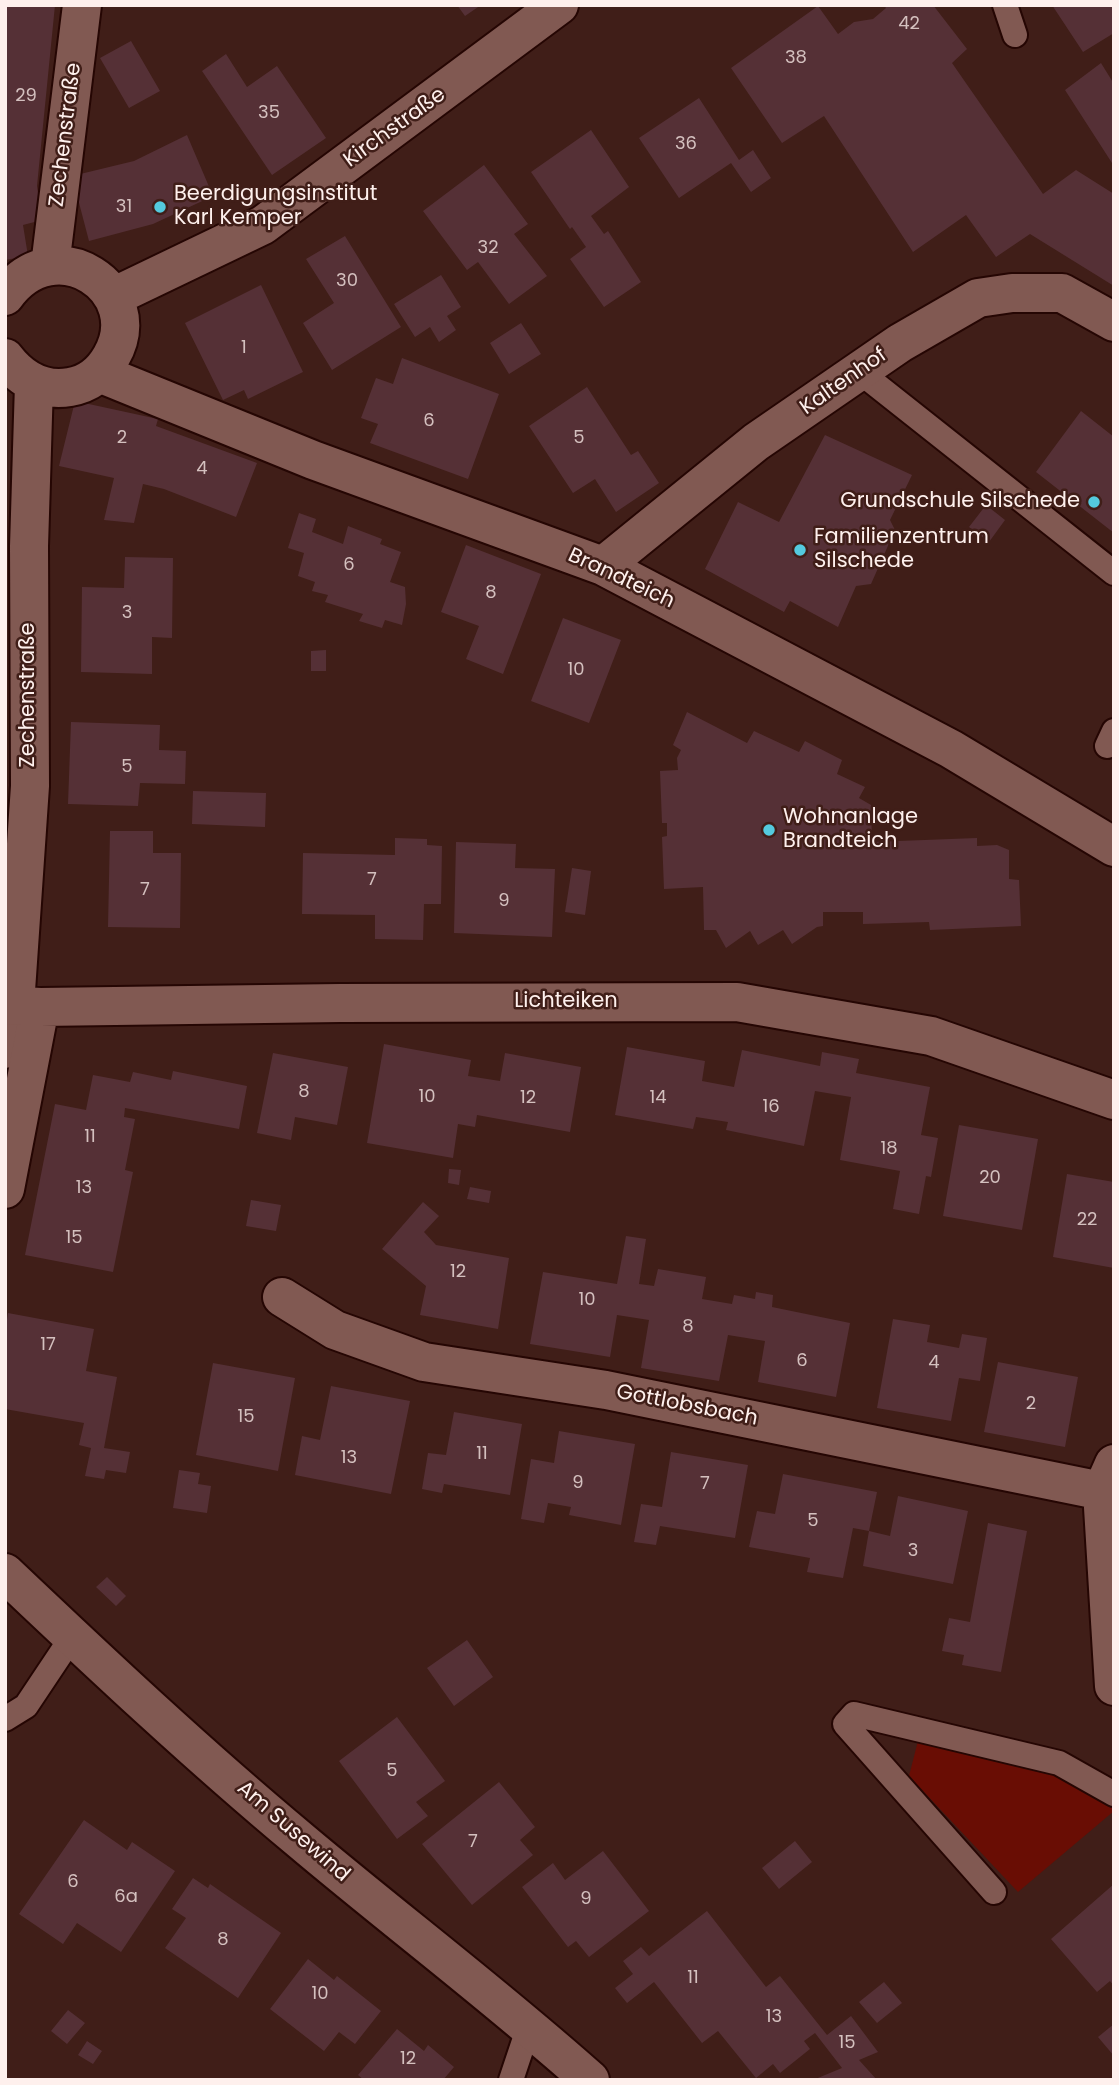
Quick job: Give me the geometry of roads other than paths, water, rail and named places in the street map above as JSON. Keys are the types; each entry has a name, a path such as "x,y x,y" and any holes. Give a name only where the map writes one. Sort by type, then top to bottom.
{"street":[{"name":"Zechenstraße","path":"50,266 82,5"},
{"name":"Kirchstraße","path":"113,297 263,225 559,5"},
{"path":"5,296 23,275 50,266 65,265 93,275 113,297 120,324 115,351 99,373 87,381 61,388 34,384 14,369 5,358"},
{"name":"Kaltenhof","path":"603,566 756,442 900,343 978,298 1012,293 1062,293 1114,322"},
{"name":"Brandteich","path":"99,373 313,460 603,566 951,749 1114,847"},
{"name":"Zechenstraße","path":"5,1189 20,1006 30,786 29,547 34,384"},
{"name":"Lichteiken","path":"20,1006 354,1002 737,1002 930,1036 1114,1100"},
{"name":"Gottlobsbach","path":"282,1297 335,1330 424,1362 606,1390 1108,1478"},
{"path":"1108,1478 1114,1686"},
{"name":"Am Susewind","path":"5,1573 72,1637 299,1839 529,2026 590,2080"}],"lane":[{"path":"1005,5 1015,35"},
{"path":"860,372 1114,573"},
{"path":"5,1056 20,1006"},
{"path":"5,1719 26,1706 72,1637"},
{"path":"994,1892 845,1724 854,1714 1059,1763 1114,1794"},
{"path":"511,2080 529,2026"}],"place":[{"name":"Beerdigungsinstitut Karl Kemper","path":"160,207"},
{"name":"Grundschule Silschede","path":"1094,502"},
{"name":"Familienzentrum Silschede","path":"800,550"},
{"name":"Wohnanlage Brandteich","path":"769,830"}]}
